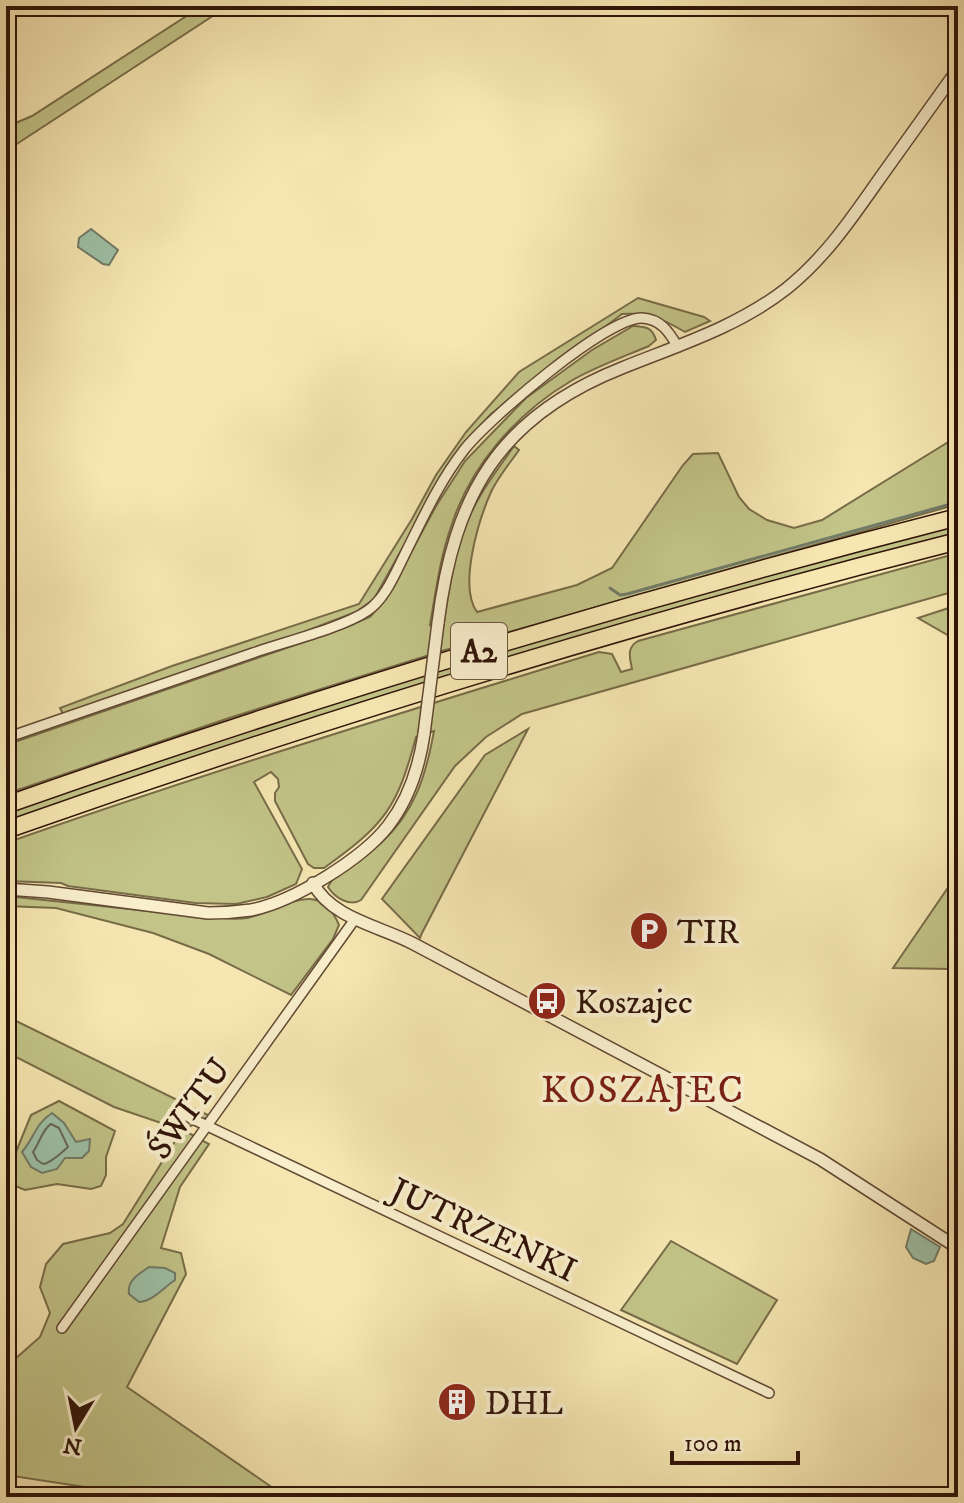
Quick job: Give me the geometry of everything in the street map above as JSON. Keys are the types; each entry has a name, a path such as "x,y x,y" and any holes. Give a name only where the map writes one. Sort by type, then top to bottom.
{"highway":[{"name":"A2","path":"6,805 523,638 958,517"},
{"name":"A2","path":"6,830 216,759 460,682 726,604 958,541"}],"street":[{"path":"6,889 221,913 264,906 313,883 364,849 387,827 411,786 424,734 447,563 458,525 483,477 509,443 539,414 575,389 746,316 785,290 840,235 958,69"},
{"path":"6,738 343,622 370,609 393,578 450,471 472,441 514,400 608,331 631,319 645,318 660,323 678,347"},
{"path":"313,883 322,896 355,919 403,938 820,1159 958,1248"},
{"name":"ŚWITU","path":"62,1328 355,919"},
{"name":"JUTRZENKI","path":"178,1112 769,1393"}],"shaded area":[{"path":"202,6 228,6 6,151 6,127 32,116"},
{"path":"638,298 710,321 685,332 655,317 622,314 491,414 450,463 374,599 356,612 306,631 63,714 60,708 172,666 359,604 436,475 466,432 519,372"},
{"path":"633,326 648,328 656,340 649,346 580,376 551,394 515,424 484,461 460,502 448,536 430,625 444,621 465,527 481,495 514,446 519,450 491,492 472,552 469,586 477,612 577,585 612,568 693,454 718,453 739,497 749,509 767,520 794,528 822,520 958,436 958,504 442,651 229,718 6,794 6,745 370,617 386,599 436,506 465,461 526,398 592,350"},
{"path":"958,523 958,537 6,825 6,811 177,752 566,631"},
{"path":"958,553 958,592 522,714 486,737 455,766 357,902 343,900 328,887 345,868 381,843 411,806 423,778 434,731 416,737 402,782 374,827 324,868 314,868 308,864 275,801 278,779 271,772 254,782 302,869 296,884 267,897 236,904 195,903 61,883 6,881 6,843 80,817 301,744 599,652 612,654 621,672 632,669 630,650 638,641"},
{"path":"958,605 958,641 918,618"},
{"path":"528,729 420,938 382,899 485,755"},
{"path":"958,873 958,959 950,969 893,968"},
{"path":"6,896 235,919 310,899 321,902 330,910 339,925 333,939 291,995 209,954 153,933 56,908 6,906"},
{"path":"6,1016 210,1116 183,1130 209,1144 180,1187 161,1248 181,1253 186,1274 127,1387 286,1497 150,1497 6,1475 6,1367 40,1337 50,1313 40,1287 46,1264 63,1244 110,1233 123,1224 182,1130 114,1107 6,1052"},
{"path":"59,1101 115,1131 101,1186 91,1189 57,1184 25,1190 8,1183 9,1169 31,1115"},
{"path":"671,1241 777,1300 737,1364 621,1310"}],"water":[{"path":"91,229 118,250 109,265 78,247 79,238"},
{"path":"52,1113 64,1123 76,1142 90,1139 89,1151 82,1158 65,1158 57,1169 42,1173 31,1167 22,1152 42,1122"},
{"path":"911,1229 940,1247 934,1261 926,1264 913,1258 906,1247"},
{"path":"149,1267 165,1268 175,1273 175,1280 153,1297 139,1302 129,1294 130,1285"}],"waterway":[{"path":"610,588 620,595 627,594 958,502"}],"place":[{"name":"TIR","path":"649,931"},
{"name":"Koszajec","path":"547,1001"},
{"name":"DHL","path":"457,1402"}],"district":[{"name":"KOSZAJEC","path":"643,1089"}]}
